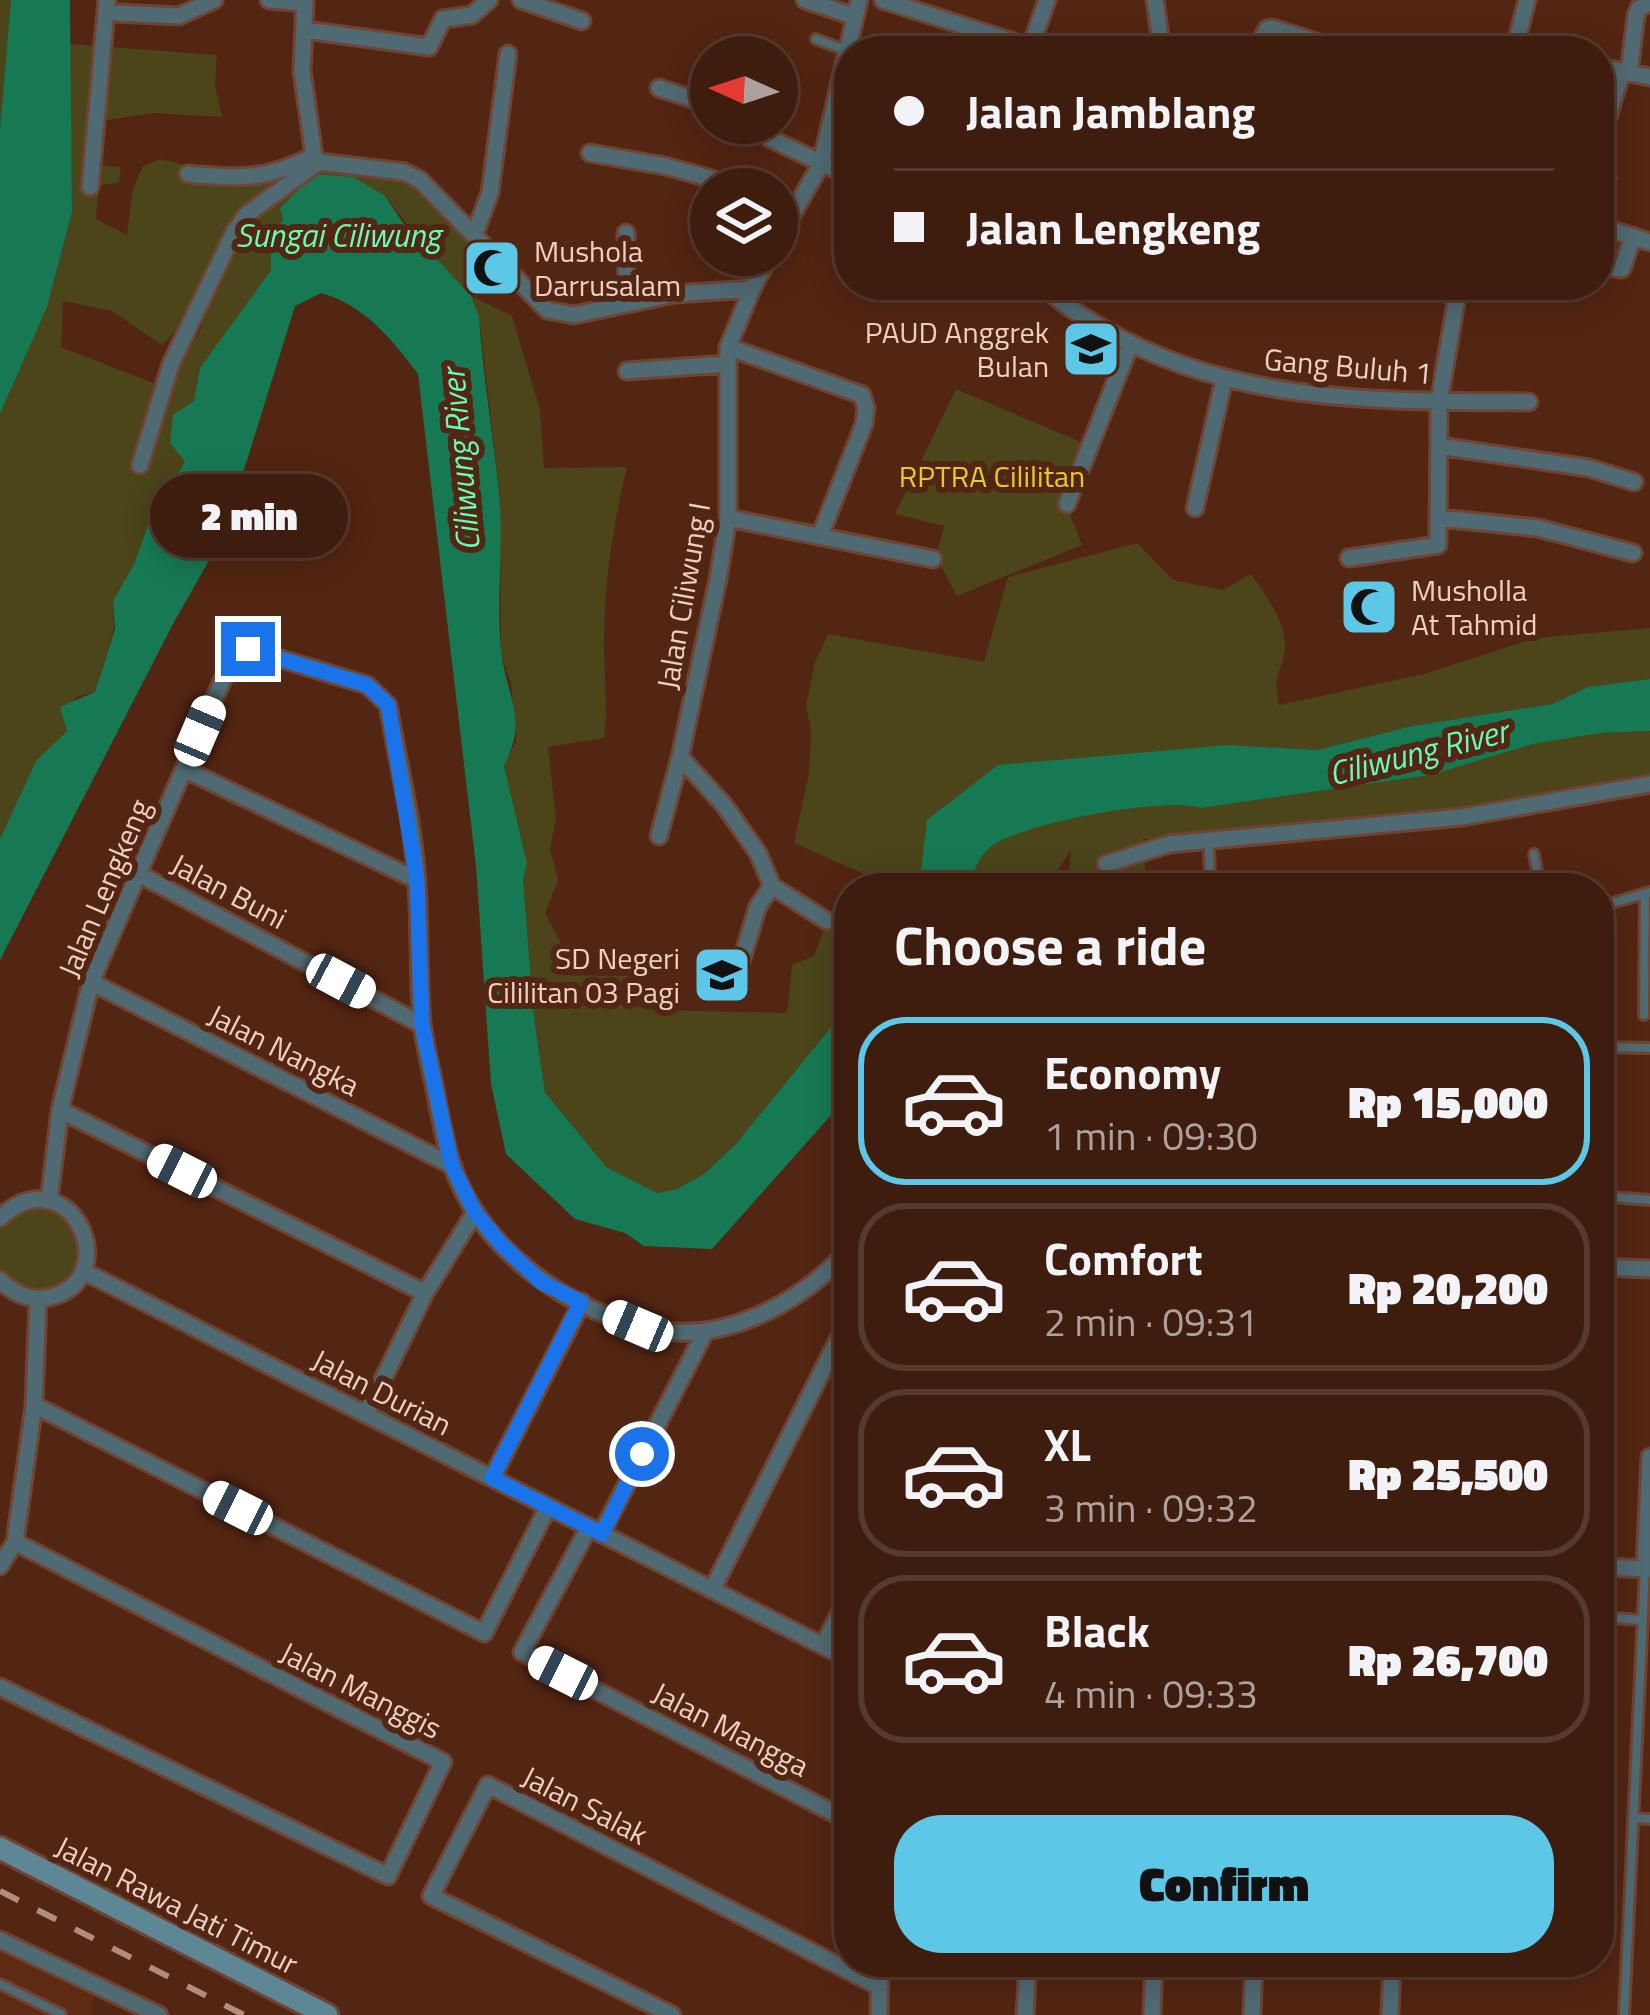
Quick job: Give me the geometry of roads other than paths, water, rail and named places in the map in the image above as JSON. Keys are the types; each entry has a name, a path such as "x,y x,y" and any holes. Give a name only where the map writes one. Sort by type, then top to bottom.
{"main road":[{"name":"Jalan Rawa Jati Timur","path":"0,1848 327,2015"}],"street":[{"path":"90,187 112,6 179,16 214,0"},
{"path":"269,0 305,1 302,70 316,159"},
{"path":"306,30 429,47 442,19 472,15 489,0"},
{"path":"521,0 582,21"},
{"path":"805,0 856,8"},
{"path":"883,0 993,36"},
{"path":"1037,36 1047,0"},
{"path":"1518,36 1527,0"},
{"path":"1155,3 1160,36"},
{"path":"1614,103 1626,71 1636,16 1639,8 1650,3"},
{"path":"1262,36 1272,28 1297,36"},
{"path":"475,233 490,193 508,54"},
{"path":"1614,69 1650,77"},
{"path":"659,88 690,98"},
{"path":"798,202 821,164 834,107"},
{"path":"781,144 834,170"},
{"path":"590,153 690,173"},
{"path":"140,465 171,364 235,232 247,214 316,159"},
{"path":"188,174 239,179 282,172 316,159 404,172 420,180 475,233 547,310 574,315 674,294 752,289"},
{"path":"626,233 628,302"},
{"path":"1614,268 1622,269 1642,239"},
{"name":"Jalan Ciliwung I","path":"659,836 680,757 728,518 727,356 759,276"},
{"name":"Gang Buluh 1","path":"1062,300 1130,345 1224,379 1306,395 1529,402"},
{"path":"1349,558 1438,545 1439,401 1456,300"},
{"path":"1067,504 1130,345"},
{"path":"627,371 727,356 862,395 864,424 820,536"},
{"path":"1195,508 1224,379"},
{"path":"1439,446 1589,468 1634,482"},
{"path":"728,518 933,559"},
{"path":"1440,518 1538,528 1633,553"},
{"name":"Jalan Lengkeng","path":"50,1201 60,1110 91,982 233,656 248,649 367,685 388,705 417,880 422,1025 452,1166 475,1212 541,1282 638,1326 674,1335 704,1334 779,1306 834,1267"},
{"path":"680,757 724,805 758,853 772,886 827,921"},
{"path":"184,769 417,880"},
{"path":"1106,864 1141,850 1209,840 1462,817 1650,784"},
{"name":"Jalan Buni","path":"137,873 422,1025"},
{"path":"741,962 758,906 772,886"},
{"name":"Jalan Nangka","path":"91,982 452,1166"},
{"path":"60,1110 424,1293"},
{"path":"0,1218 15,1205 50,1201 66,1208 86,1236 83,1271 64,1292 38,1299 19,1295 0,1280"},
{"path":"366,1414 424,1293 475,1212"},
{"path":"1614,1268 1650,1269"},
{"name":"Jalan Durian","path":"83,1271 834,1652"},
{"path":"0,1566 15,1542 34,1405 38,1299"},
{"path":"492,1478 581,1302"},
{"path":"595,1531 704,1334"},
{"path":"712,1590 834,1348"},
{"path":"34,1405 484,1633 548,1507"},
{"path":"1614,1568 1647,1569 1650,1457"},
{"name":"Jalan Mangga","path":"595,1531 522,1652 834,1812"},
{"name":"Jalan Manggis","path":"0,1687 388,1876 443,1762 15,1542"},
{"path":"823,1646 834,1624"},
{"name":"Jalan Salak","path":"672,2015 430,1897 488,1785 834,1963"},
{"path":"0,1940 159,2015"},
{"name":"Jalan Salak","path":"861,1977 880,1987"},
{"path":"878,2015 880,1977"},
{"path":"1025,2015 1027,1977"},
{"path":"1152,2015 1153,1977"},
{"path":"1252,2015 1253,1977"},
{"path":"1390,2015 1391,1977"}],"lane":[{"path":"816,38 834,45"},
{"path":"1209,840 1210,873"},
{"path":"1534,854 1537,873"},
{"path":"1614,903 1647,893 1643,1015"},
{"path":"1614,1047 1650,1048"},
{"path":"1614,1197 1650,1200"},
{"path":"1624,2015 1647,1569"},
{"path":"1614,1618 1642,1620"},
{"path":"1633,1818 1650,1819"},
{"path":"0,1984 61,2014"}],"water":[{"path":"11,0 70,0 72,212 47,307 0,414 0,128"},
{"name":"Sungai Ciliwung","path":"314,174 353,177 385,196 403,223 471,296 479,317 500,512 501,650 515,720 504,766 527,863 523,879 545,1092 606,1167 657,1193 677,1189 704,1174 736,1144 834,1023 834,1112 712,1249 644,1246 625,1233 575,1219 506,1154 491,1084 476,866 418,374 376,325 336,298 321,293 295,306 224,534 0,960 0,839 36,761 67,731 60,707 95,692 115,629 113,601 134,564 160,491 185,461 170,443 173,415 194,401 200,368 271,270 271,239 283,219 280,208"},
{"name":"Ciliwung River","path":"1650,679 1650,731 1533,744 1431,775 1201,808 1158,806 1068,820 998,842 974,873 921,873 927,820 998,765 1229,745 1317,750 1412,726 1552,704 1588,687"}],"railway":[{"path":"0,1891 244,2015"}],"place":[{"name":"Mushola Darrusalam","path":"492,268"},
{"name":"PAUD Anggrek Bulan","path":"1091,349"},
{"name":"Musholla At Tahmid","path":"1369,607"},
{"name":"SD Negeri Cililitan 03 Pagi","path":"722,975"}],"park label":[{"name":"RPTRA Cililitan","path":"992,476"}]}
